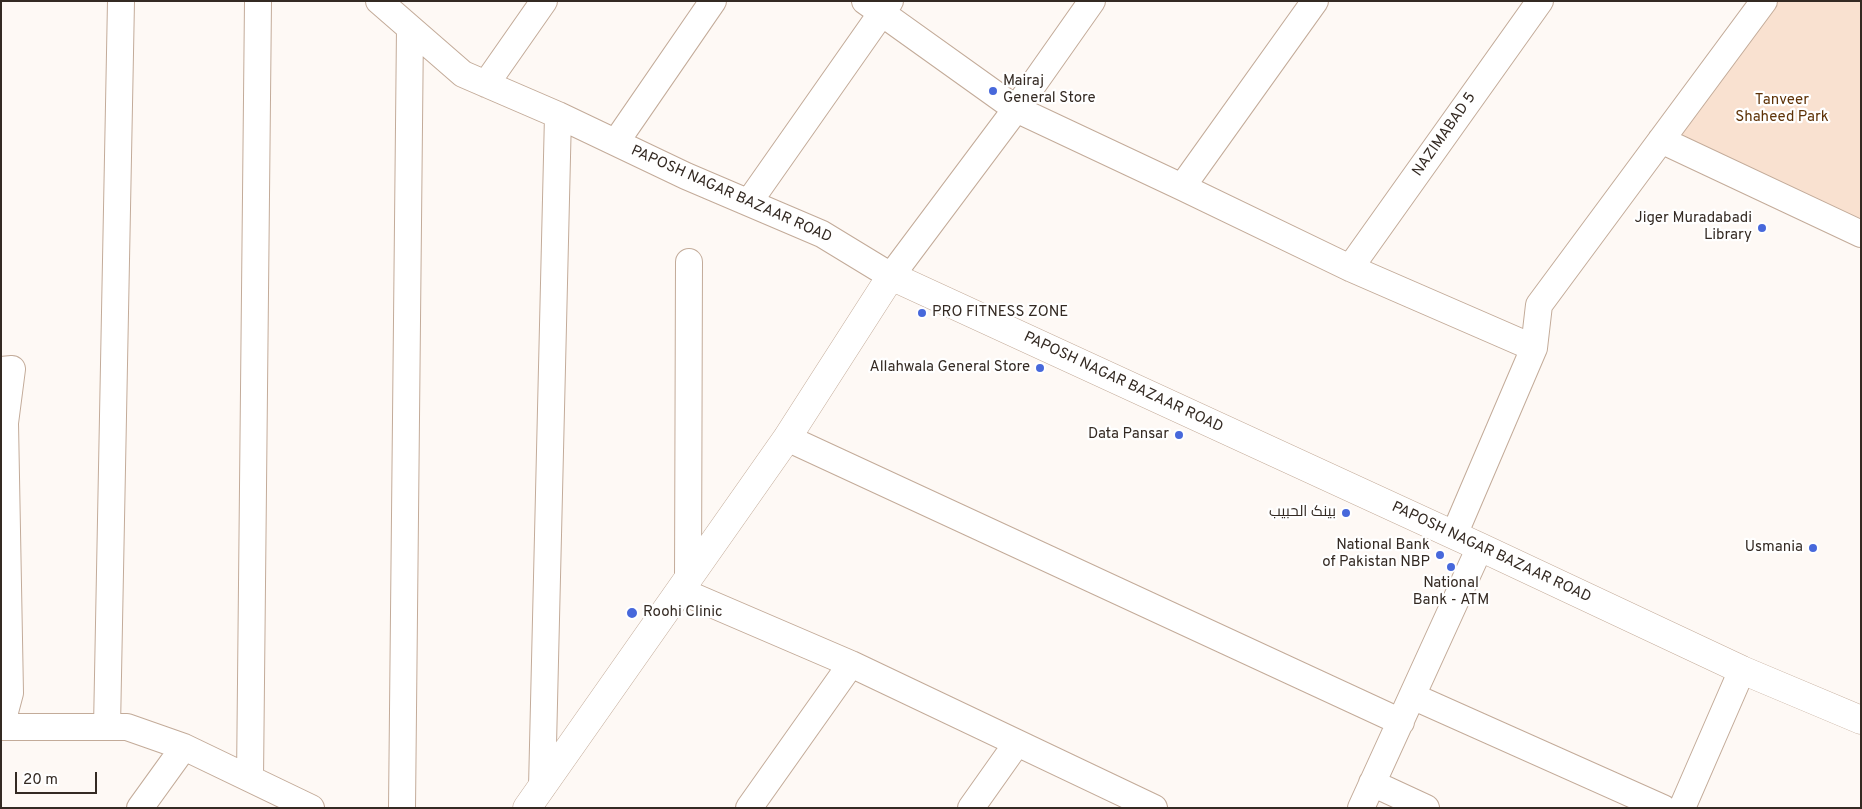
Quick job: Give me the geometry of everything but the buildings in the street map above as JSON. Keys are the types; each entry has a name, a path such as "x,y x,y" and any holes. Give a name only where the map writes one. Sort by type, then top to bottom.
{"street":[{"path":"107,727 121,1"},
{"path":"250,778 258,1"},
{"name":"PAPOSH NAGAR BAZAAR ROAD","path":"379,1 463,74 558,115 686,176 822,234 891,276 1480,547 1742,670 1861,720"},
{"path":"486,84 544,1"},
{"path":"616,142 714,1"},
{"path":"535,797 787,438 891,276 1016,109 1092,1"},
{"path":"1182,187 1314,1"},
{"name":"NAZIMABAD 5","path":"1350,268 1540,1"},
{"path":"1454,535 1534,348 1539,305 1764,1"},
{"path":"749,202 879,5 1016,109 1350,268 1534,348"},
{"path":"402,808 410,28"},
{"path":"535,797 558,115"},
{"path":"1661,140 1861,234"},
{"path":"685,585 690,262"},
{"path":"1,370 12,369 5,423 10,693 1,727 127,727 184,747 311,808"},
{"path":"787,438 1400,722"},
{"path":"1361,808 1480,547"},
{"path":"685,585 1154,808"},
{"path":"749,808 851,664"},
{"path":"1682,808 1742,670"},
{"path":"1412,696 1663,808"},
{"path":"971,808 1017,743"},
{"path":"140,808 184,747"},
{"path":"1372,783 1426,808"}],"green space":[{"name":"Tanveer Shaheed Park","path":"1764,1 1861,1 1861,234 1661,140"}],"place":[{"name":"Mairaj General Store","path":"993,91"},
{"name":"Jiger Muradabadi Library","path":"1762,228"},
{"name":"PRO FITNESS ZONE","path":"922,313"},
{"name":"Allahwala General Store","path":"1040,368"},
{"name":"Data Pansar","path":"1179,435"},
{"name":"بينک الحبيب","path":"1346,513"},
{"name":"Usmania","path":"1813,548"},
{"name":"National Bank of Pakistan NBP","path":"1440,555"},
{"name":"National Bank - ATM","path":"1451,567"},
{"name":"Roohi Clinic","path":"632,613"}]}
